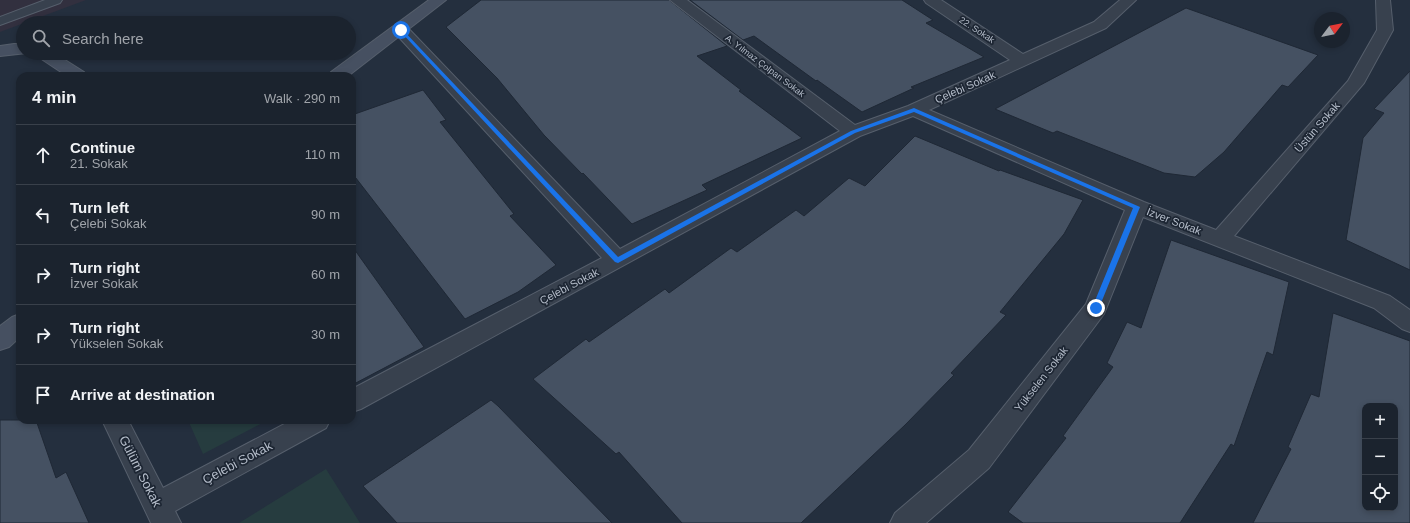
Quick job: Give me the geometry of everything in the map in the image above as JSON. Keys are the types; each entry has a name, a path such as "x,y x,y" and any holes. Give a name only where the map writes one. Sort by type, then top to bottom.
{"street":[{"path":"342,72 440,0"},
{"name":"A. Yılmaz Çolpan Sokak","path":"678,0 853,132"},
{"name":"22. Sokak","path":"931,0 1023,61"},
{"name":"Çelebi Sokak","path":"356,399 618,260 853,132 914,110 1100,25 1129,0"},
{"name":"Üstün Sokak","path":"1220,239 1355,82 1385,30 1383,0"},
{"path":"401,30 618,260"},
{"path":"0,51 16,49"},
{"path":"54,60 72,72"},
{"name":"İzver Sokak","path":"914,110 1137,207 1382,302 1410,323"},
{"name":"Yükselen Sokak","path":"905,523 979,459 1096,308 1137,207"},
{"path":"0,340 16,326"},
{"name":"Gülüm Sokak","path":"117,424 162,514"},
{"name":"Çelebi Sokak","path":"162,514 310,424"}],"lane":[{"path":"0,21 56,0"}],"shaded area":[{"path":"0,0 86,0 43,16 16,16 16,26 0,32"}],"green space":[{"path":"190,424 260,424 203,454"},
{"path":"326,469 360,523 239,523"}],"building":[{"path":"481,0 669,0 727,46 697,56 741,90 739,91 802,138 702,185 707,190 632,224 544,135 497,78 446,27"},
{"path":"690,0 902,0 933,20 926,23 984,57 911,87 914,88 862,112 754,36 743,40"},
{"path":"1186,8 1318,55 1288,87 1282,85 1224,152 1195,177 1164,173 1057,131 1053,133 995,109"},
{"path":"1410,71 1410,270 1346,240 1363,138 1384,113 1374,109"},
{"path":"423,90 446,120 440,122 514,214 510,216 556,265 518,292 465,319 356,178 356,114"},
{"path":"915,136 999,171 1000,170 1083,200 1064,234 1000,312 1006,315 951,373 954,375 905,425 801,523 682,523 619,452 616,454 533,379 586,339 589,342 665,289 669,293 731,248 737,252 796,210 804,216 849,178 865,186"},
{"path":"1171,240 1289,282 1273,355 1267,352 1234,446 1231,444 1180,523 1023,523 1008,512 1066,438 1063,436 1113,367 1107,363 1127,322 1141,328"},
{"path":"356,252 424,347 356,383"},
{"path":"1333,313 1410,341 1410,523 1253,523 1291,449 1288,447 1311,394 1319,397"},
{"path":"491,400 612,523 397,523 363,486"},
{"path":"0,420 16,420 16,424 37,424 56,478 66,472 89,523 0,523"}],"route":[{"path":"401,30 618,260 853,132 914,110 1137,207 1096,308"}]}
